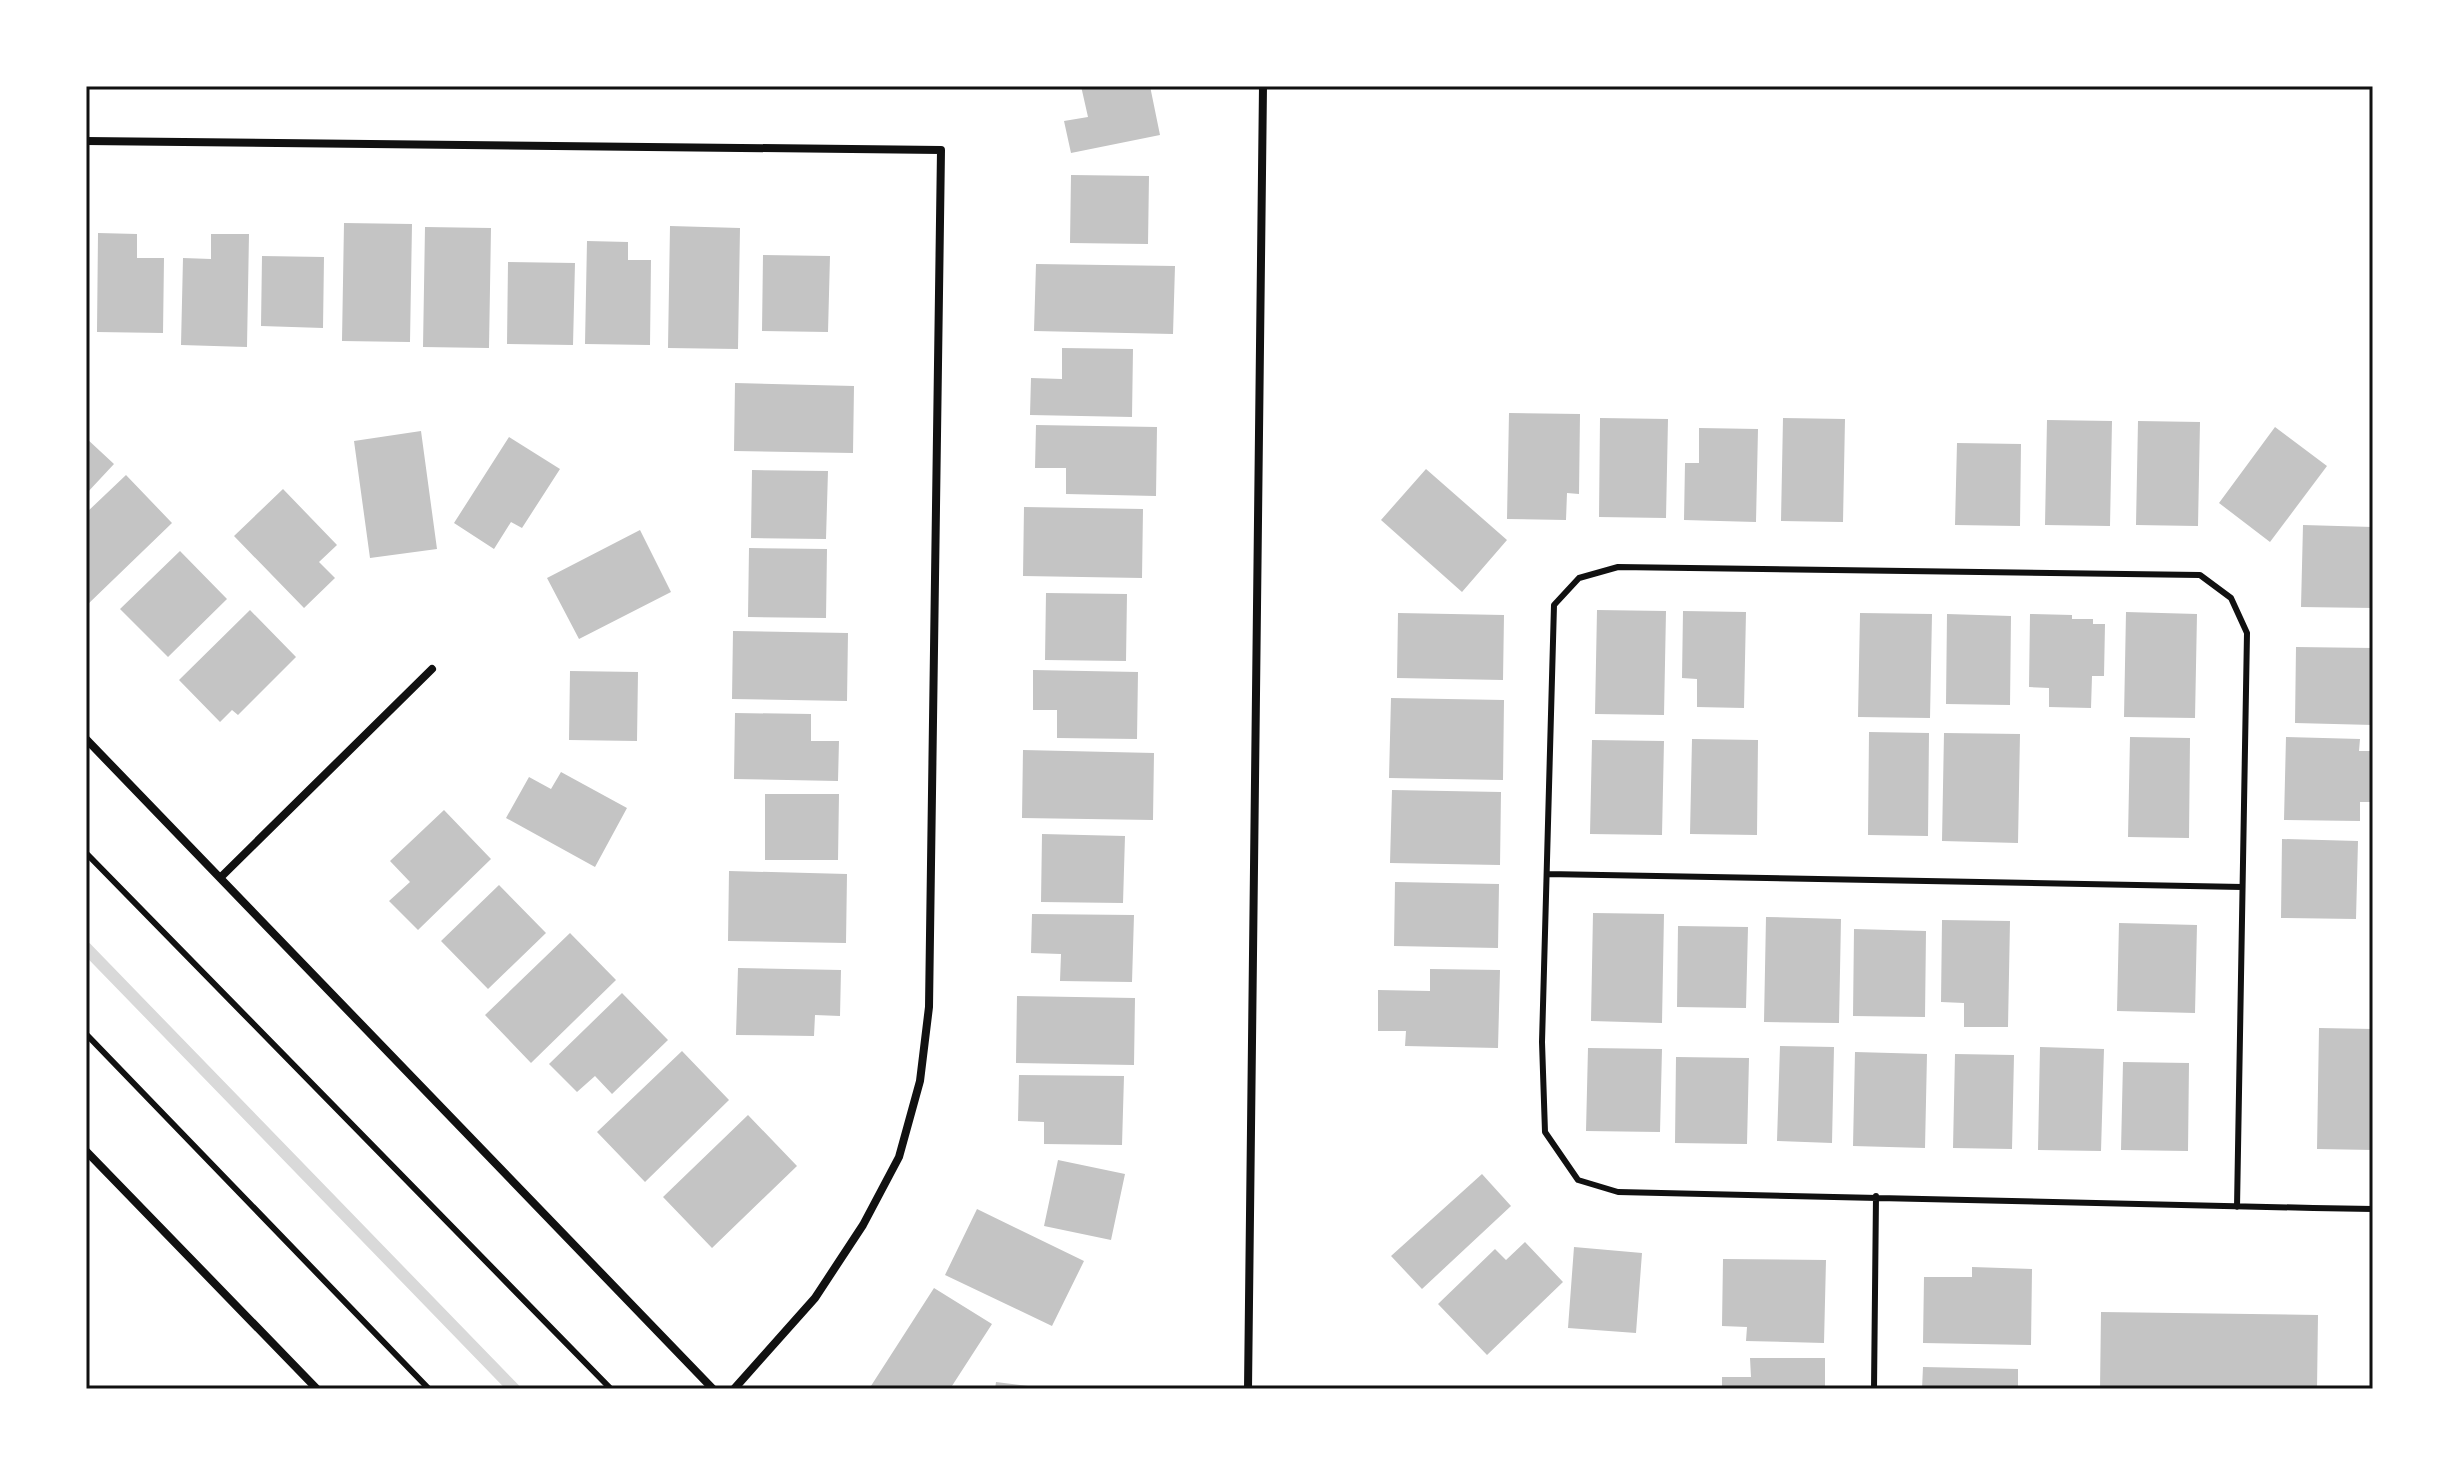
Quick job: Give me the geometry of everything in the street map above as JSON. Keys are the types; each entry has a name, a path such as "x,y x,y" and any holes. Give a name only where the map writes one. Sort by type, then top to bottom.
{"street":[{"path":"1248,1389 1263,86"},
{"path":"86,141 941,150 929,1007 920,1081 899,1157 863,1225 815,1298 734,1389"},
{"path":"221,877 432,669"},
{"path":"86,739 713,1389"},
{"path":"86,1151 317,1389"}],"lane":[{"path":"2237,1207 2247,633 2231,598 2200,575 1618,567 1579,578 1554,605 1542,1042 1545,1132 1578,1180 1618,1192 1876,1196 2237,1207 2373,1209"},
{"path":"86,853 611,1389"},
{"path":"1547,874 2242,887"},
{"path":"86,1034 429,1389"},
{"path":"1874,1389 1876,1196"}],"building":[{"path":"1081,86 1150,86 1160,135 1071,153 1064,121 1088,117"},
{"path":"1071,175 1149,176 1148,244 1070,243"},
{"path":"344,223 412,224 410,342 342,341"},
{"path":"670,226 740,228 738,349 668,348"},
{"path":"425,227 491,228 489,348 423,347"},
{"path":"98,233 137,234 137,258 164,258 163,333 97,332"},
{"path":"211,234 249,234 247,347 181,345 183,258 211,259"},
{"path":"587,241 628,242 628,260 651,260 650,345 585,344"},
{"path":"763,255 830,256 828,332 762,331"},
{"path":"262,256 324,257 323,328 261,326"},
{"path":"508,262 575,263 573,345 507,344"},
{"path":"1036,264 1175,266 1173,334 1034,331"},
{"path":"1062,348 1133,349 1132,417 1030,415 1031,378 1062,379"},
{"path":"735,383 854,386 853,453 734,451"},
{"path":"1509,413 1580,414 1579,494 1567,493 1566,520 1507,519"},
{"path":"1600,418 1668,419 1666,518 1599,517"},
{"path":"1783,418 1845,419 1843,522 1781,521"},
{"path":"2047,420 2112,421 2110,526 2045,525"},
{"path":"2138,421 2200,422 2198,526 2136,525"},
{"path":"1036,425 1157,427 1156,496 1066,494 1066,468 1035,468"},
{"path":"2275,427 2327,466 2270,542 2219,503"},
{"path":"1699,428 1758,429 1756,522 1684,520 1685,463 1699,463"},
{"path":"421,431 437,549 370,558 354,441"},
{"path":"509,437 560,469 522,528 511,522 494,549 454,523"},
{"path":"86,438 114,464 86,494"},
{"path":"1957,443 2021,444 2020,526 1955,525"},
{"path":"1426,469 1507,540 1462,592 1381,520"},
{"path":"752,470 828,471 826,539 751,538"},
{"path":"126,475 172,523 86,606 86,513"},
{"path":"283,489 337,545 319,562 335,578 304,608 234,536"},
{"path":"1024,507 1143,509 1142,578 1023,576"},
{"path":"2303,525 2373,527 2373,608 2301,607"},
{"path":"640,530 671,592 579,639 547,578"},
{"path":"749,548 827,549 826,618 748,617"},
{"path":"180,551 227,599 168,657 120,609"},
{"path":"1046,593 1127,594 1126,661 1045,660"},
{"path":"250,610 296,657 238,715 232,710 220,722 179,680"},
{"path":"1597,610 1666,611 1664,715 1595,714"},
{"path":"1683,611 1746,612 1744,708 1697,707 1697,679 1682,678"},
{"path":"2126,612 2197,614 2195,718 2124,717"},
{"path":"1398,613 1504,615 1503,680 1397,678"},
{"path":"1860,613 1932,614 1930,718 1858,717"},
{"path":"1947,614 2011,616 2010,705 1946,704"},
{"path":"2030,614 2072,615 2072,619 2093,619 2093,624 2105,624 2104,676 2092,676 2091,708 2049,707 2049,688 2029,687"},
{"path":"733,631 848,633 847,701 732,699"},
{"path":"2296,647 2373,648 2373,725 2295,723"},
{"path":"1033,670 1138,672 1137,739 1057,738 1057,710 1033,710"},
{"path":"570,671 638,672 637,741 569,740"},
{"path":"1391,698 1504,700 1503,780 1389,778"},
{"path":"735,713 811,714 811,741 839,741 838,781 734,779"},
{"path":"1869,732 1929,733 1928,836 1868,835"},
{"path":"1944,733 2020,734 2018,843 1942,841"},
{"path":"2130,737 2190,738 2189,838 2128,837"},
{"path":"2286,737 2360,739 2359,751 2373,751 2373,802 2360,802 2360,821 2284,820"},
{"path":"1692,739 1758,740 1757,835 1690,834"},
{"path":"1592,740 1664,741 1662,835 1590,834"},
{"path":"1023,750 1154,753 1153,820 1022,818"},
{"path":"561,772 627,808 595,867 506,818 529,777 551,789"},
{"path":"1392,790 1501,792 1500,865 1390,863"},
{"path":"765,794 839,794 838,860 765,860"},
{"path":"444,810 491,859 418,930 389,901 410,882 390,861"},
{"path":"1042,834 1125,836 1123,903 1041,902"},
{"path":"2282,839 2358,841 2356,919 2281,918"},
{"path":"729,871 847,874 846,943 728,941"},
{"path":"1395,882 1499,884 1498,948 1394,946"},
{"path":"499,885 546,933 488,989 441,941"},
{"path":"1593,913 1664,914 1662,1023 1591,1021"},
{"path":"1032,914 1134,915 1132,982 1060,981 1061,954 1031,953"},
{"path":"1766,917 1841,919 1839,1023 1764,1022"},
{"path":"1942,920 2010,921 2008,1027 1964,1027 1964,1003 1941,1002"},
{"path":"2119,923 2197,925 2195,1013 2117,1011"},
{"path":"1678,926 1748,927 1746,1008 1677,1007"},
{"path":"1854,929 1926,931 1925,1017 1853,1016"},
{"path":"570,933 616,980 531,1063 485,1015"},
{"path":"738,968 841,970 840,1016 815,1015 814,1036 736,1035"},
{"path":"1430,969 1500,970 1498,1048 1405,1046 1406,1031 1378,1031 1378,990 1430,991"},
{"path":"622,993 668,1040 612,1094 595,1076 577,1092 549,1064"},
{"path":"1017,996 1135,998 1134,1065 1016,1063"},
{"path":"2319,1028 2373,1029 2373,1150 2317,1149"},
{"path":"1780,1046 1834,1047 1832,1143 1777,1141"},
{"path":"2040,1047 2104,1049 2101,1151 2038,1150"},
{"path":"1588,1048 1662,1049 1660,1132 1586,1131"},
{"path":"682,1051 729,1100 645,1182 597,1132"},
{"path":"1855,1052 1927,1054 1925,1148 1853,1146"},
{"path":"1955,1054 2014,1055 2012,1149 1953,1148"},
{"path":"1676,1057 1749,1058 1747,1144 1675,1143"},
{"path":"2123,1062 2189,1063 2188,1151 2121,1150"},
{"path":"1019,1075 1124,1076 1122,1145 1044,1144 1044,1122 1018,1121"},
{"path":"748,1115 797,1166 712,1248 663,1197"},
{"path":"1058,1160 1125,1174 1111,1240 1044,1226"},
{"path":"1482,1174 1511,1206 1422,1289 1391,1256"},
{"path":"977,1209 1084,1261 1052,1326 945,1275"},
{"path":"1525,1242 1563,1282 1487,1355 1438,1304 1495,1249 1506,1260"},
{"path":"1574,1247 1642,1253 1636,1333 1568,1328"},
{"path":"1723,1259 1826,1260 1824,1343 1746,1341 1747,1327 1722,1326"},
{"path":"1972,1267 2032,1269 2031,1345 1923,1343 1924,1277 1972,1277"},
{"path":"934,1288 992,1324 950,1389 869,1389"},
{"path":"2101,1312 2318,1315 2317,1389 2100,1389"},
{"path":"1750,1358 1825,1358 1825,1389 1722,1389 1722,1377 1751,1377"},
{"path":"1923,1367 2018,1369 2018,1389 1922,1389"},
{"path":"996,1382 1036,1387 1036,1389 995,1389"}],"waterway":[{"path":"86,948 514,1389"}]}
